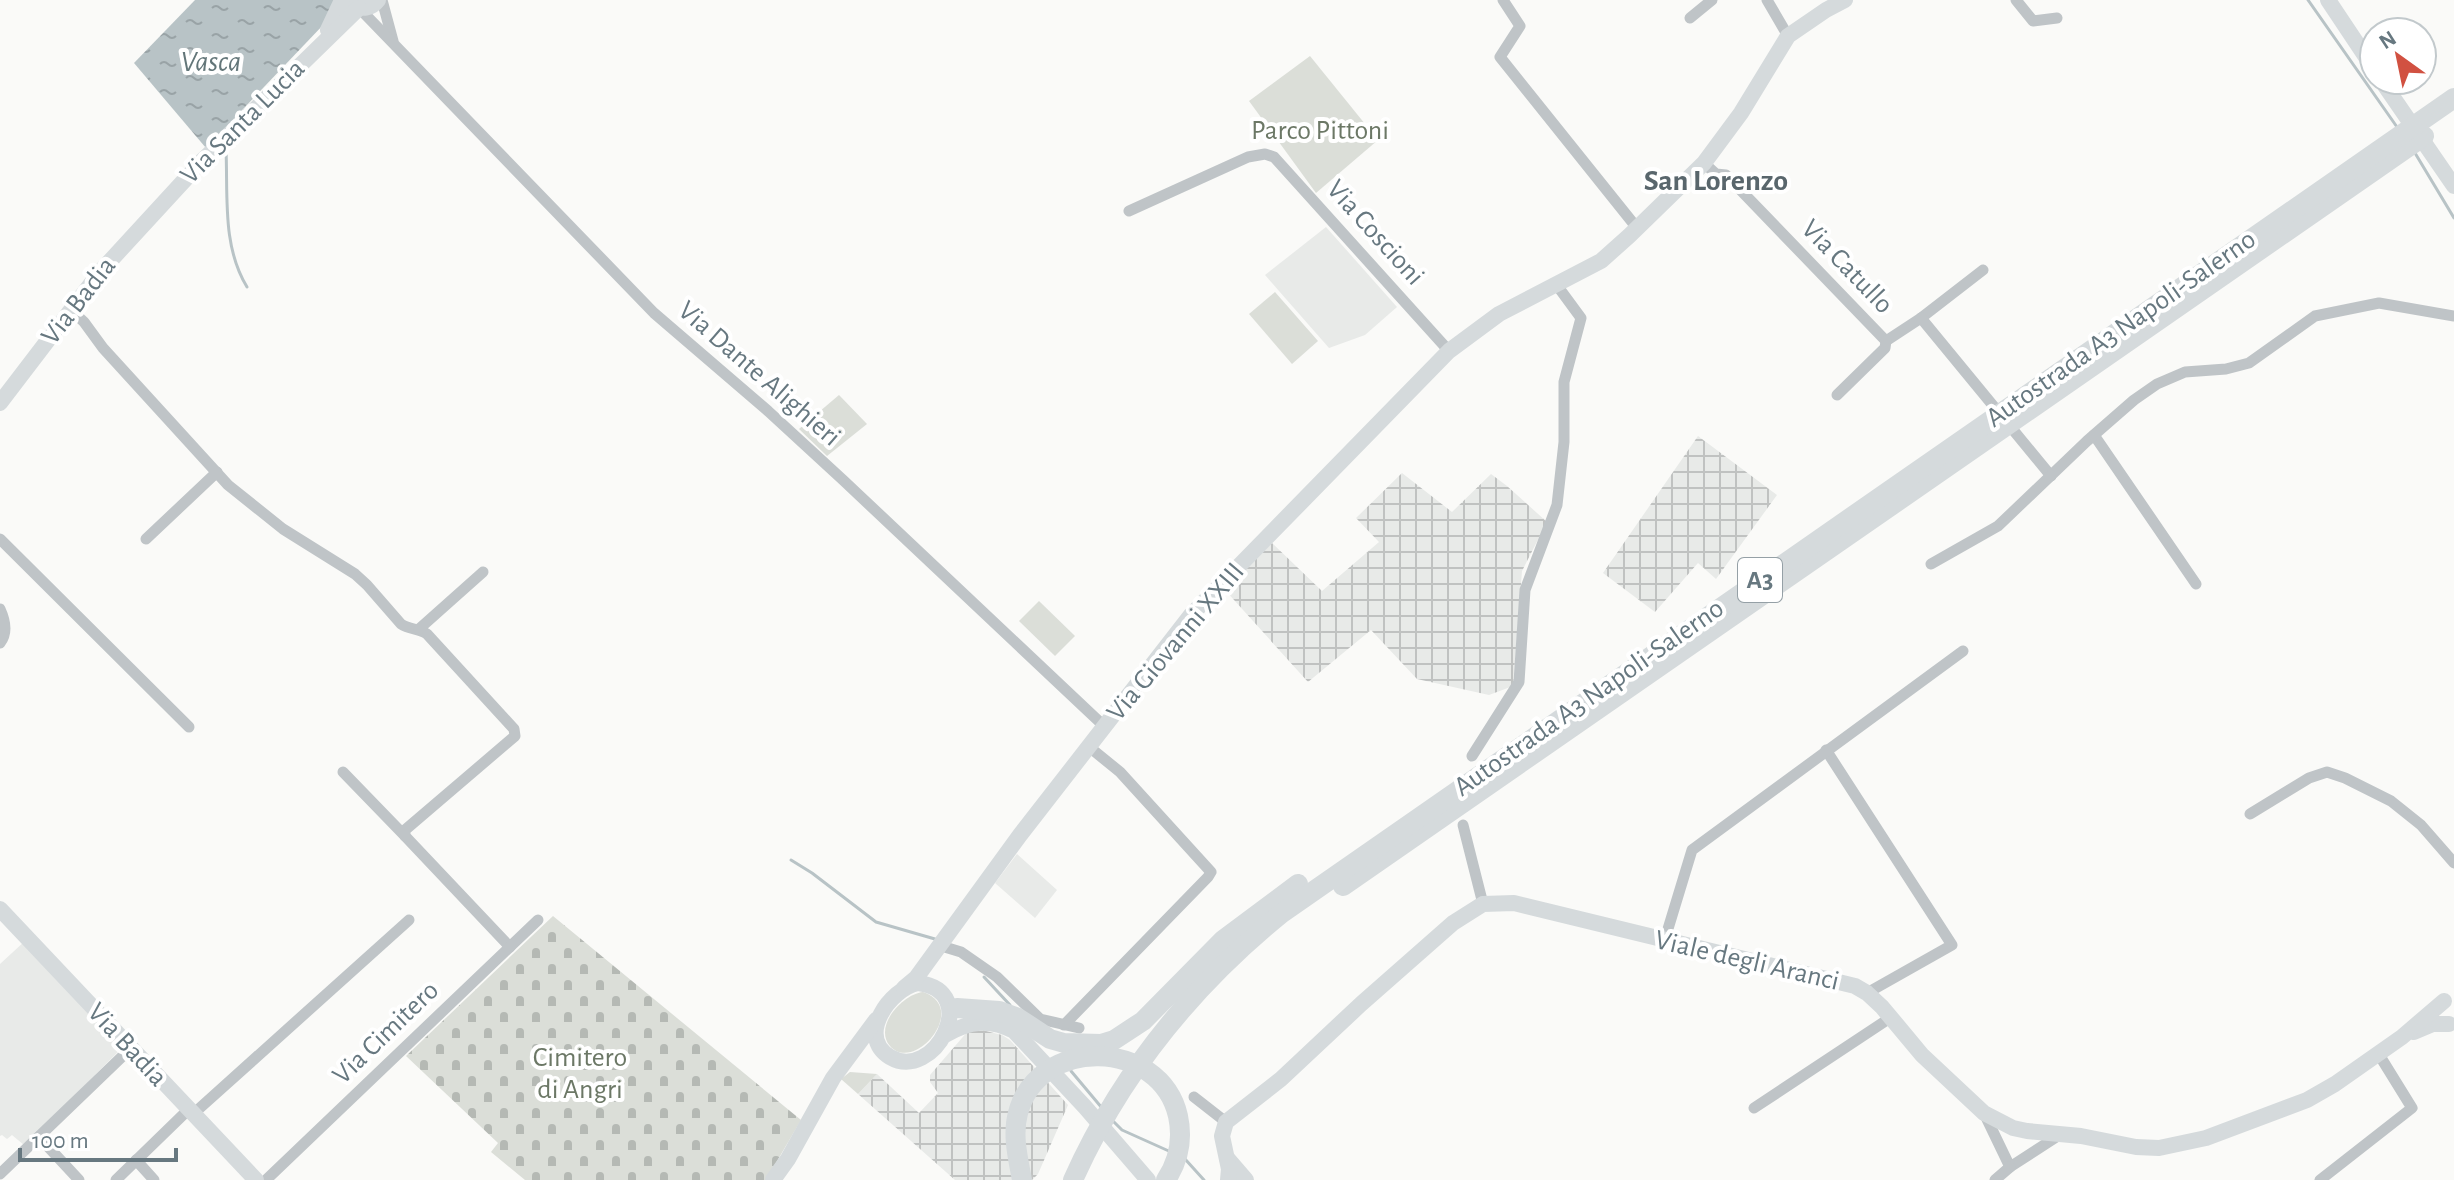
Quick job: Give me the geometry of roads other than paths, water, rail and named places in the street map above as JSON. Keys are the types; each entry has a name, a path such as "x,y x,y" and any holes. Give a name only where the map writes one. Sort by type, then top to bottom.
{"highway":[{"name":"Autostrada A3 Napoli-Salerno","path":"1073,1180 1100,1140 1143,1057 1179,1012 1247,942 1299,900 2454,98"},
{"name":"Autostrada A3 Napoli-Salerno","path":"1114,1114 1211,997 1256,952 1307,911 2454,115"},
{"path":"947,1000 999,1011 1018,1018 1050,1039 1064,1043 1101,1044 1114,1040 1143,1021 1223,940 1257,913 1367,840 1492,765"},
{"path":"1022,1180 1015,1128 1024,1098 1045,1073 1077,1058 1092,1055 1128,1060 1144,1068 1169,1092 1176,1109 1180,1144 1166,1180"},
{"name":"Autostrada A3 Napoli-Salerno","path":"1087,1180 1100,1140"}],"main road":[{"name":"Via Santa Lucia","path":"163,202 321,42 350,3 369,7 380,0"},
{"path":"1788,36 1845,0"},
{"path":"2328,0 2358,45"},
{"name":"Via Giovanni XXIII","path":"904,988 916,978 1088,746 1191,615 1449,351 1499,314 1601,261 1637,228 1704,163 1741,113 1788,36"},
{"path":"2392,96 2453,181"},
{"name":"Via Badia","path":"0,403 100,272 163,202"},
{"name":"Viale degli Aranci","path":"1483,904 1514,903 1664,942 1855,986 1867,993 1922,1055 1984,1113 2013,1128 2136,1147 2182,1145 2307,1100 2402,1037"},
{"path":"1228,1180 1230,1174 1222,1136 1226,1122 1281,1079 1453,923 1483,904"},
{"name":"Via Badia","path":"0,909 256,1180"},
{"path":"935,951 934,980 947,1000 950,1017 945,1035"},
{"path":"773,1180 833,1078 879,1015 904,988 918,983 934,987 947,1000 979,1021 1003,1025 1024,1040 1148,1180"},
{"path":"2449,996 2443,1013 2452,1025"},
{"path":"2402,1037 2449,996"},
{"path":"879,1015 876,1033 884,1052 896,1059 911,1061 928,1054 945,1035 979,1021"},
{"path":"2402,1037 2433,1024 2452,1025"},
{"path":"843,1065 860,1057 884,1052"},
{"path":"1227,1158 1246,1180"}],"street":[{"name":"Via Dante Alighieri","path":"380,0 394,45"},
{"path":"1503,0 1520,26 1500,57 1637,228"},
{"path":"1690,18 1712,0"},
{"path":"1767,0 1788,36"},
{"path":"2016,0 2033,21 2057,18"},
{"name":"Via Dante Alighieri","path":"350,3 654,313 832,470 1105,727"},
{"name":"Via Coscioni","path":"1129,211 1248,157 1265,154 1274,157 1449,351"},
{"name":"Via Catullo","path":"1704,163 1713,173 1726,175 1886,341"},
{"name":"Via Catullo","path":"1837,395 1885,348 1886,341 1983,270"},
{"path":"1472,756 1519,682 1525,590 1557,505 1564,442 1564,382 1581,318 1556,284"},
{"path":"1931,564 1998,526 2094,435 2157,384 2185,372 2226,369 2249,363 2315,316 2379,303 2454,316"},
{"path":"71,310 228,485 283,529 355,574 401,624 427,634 514,729 515,736 405,830 405,836"},
{"name":"Via Catullo","path":"1921,318 2051,476"},
{"path":"2094,435 2196,584"},
{"path":"146,539 217,472"},
{"path":"0,539 189,727"},
{"path":"419,629 483,572"},
{"path":"0,609 5,630 0,643"},
{"path":"1664,942 1692,850 1963,651"},
{"path":"1064,1025 1211,872 1120,772 1088,746"},
{"path":"1826,750 1952,945 1867,993"},
{"path":"343,772 510,947"},
{"path":"2250,814 2309,778 2327,772 2391,801 2421,825 2454,863"},
{"path":"1463,825 1483,904"},
{"path":"116,1180 409,920"},
{"name":"Via Cimitero","path":"266,1180 538,920"},
{"path":"935,951 961,952 997,977 1040,1019 1079,1028"},
{"path":"1754,1108 1890,1018"},
{"path":"0,1174 130,1049"},
{"path":"2320,1180 2412,1108 2378,1053"},
{"path":"1194,1097 1226,1122"},
{"path":"1984,1113 2010,1167"},
{"path":"1995,1180 2062,1134"},
{"path":"39,1137 79,1180"},
{"path":"136,1160 154,1180"}],"water":[{"name":"Vasca","path":"195,0 336,0 325,23 206,148 134,63"}],"waterway":[{"path":"2308,0 2397,127"},
{"path":"226,149 230,238 233,255 247,287"},
{"path":"2415,153 2454,218"},
{"path":"791,860 876,922 935,939"},
{"path":"984,977 1010,1005"},
{"path":"1071,1071 1102,1108"},
{"path":"1112,1120 1122,1130 1171,1152"},
{"path":"1185,1159 1204,1180"}],"district":[{"name":"San Lorenzo","path":"1716,181"}],"park label":[{"name":"Parco Pittoni","path":"1320,131"},
{"name":"Cimitero di Angri","path":"580,1074"}]}
